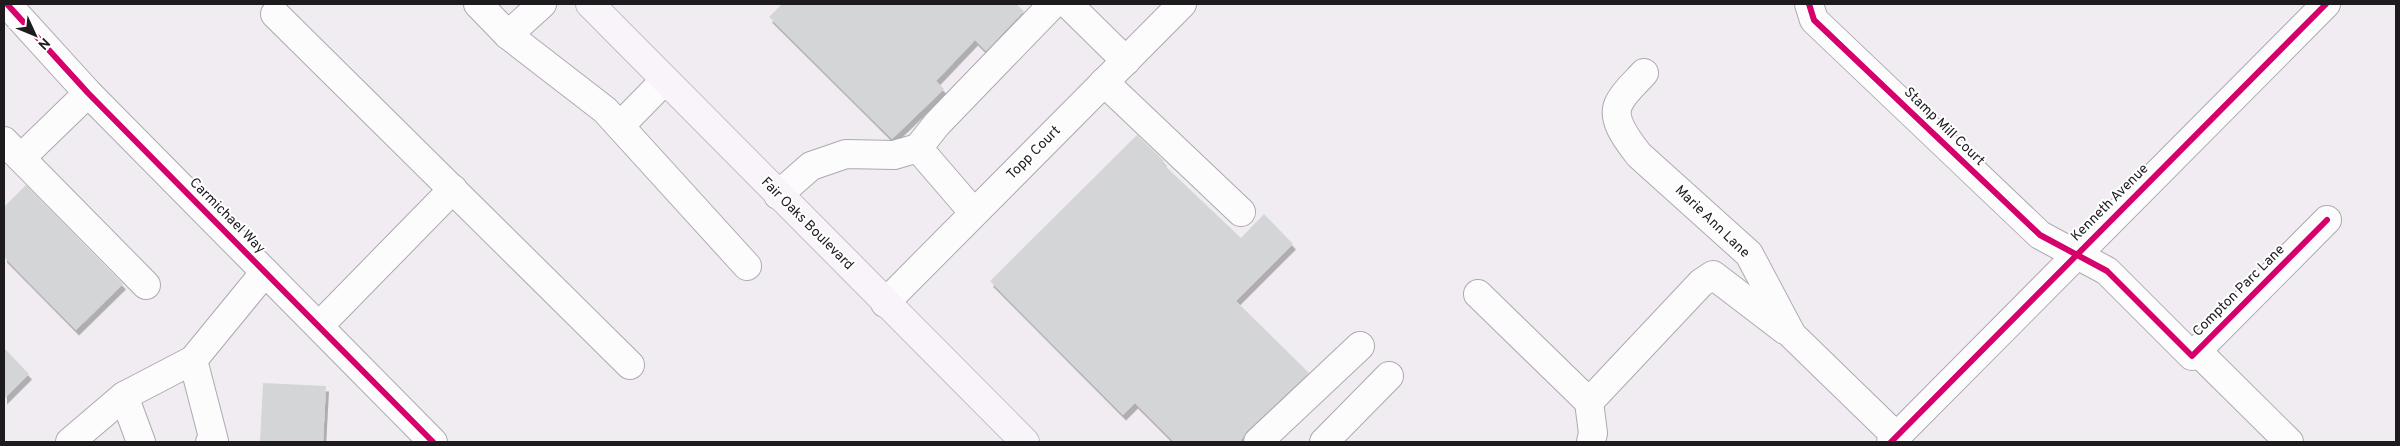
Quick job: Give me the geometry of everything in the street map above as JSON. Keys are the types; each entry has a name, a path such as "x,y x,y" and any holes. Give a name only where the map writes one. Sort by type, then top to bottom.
{"main road":[{"name":"Fair Oaks Boulevard","path":"590,4 1025,442"}],"street":[{"name":"Carmichael Way","path":"7,4 88,93 433,442"},
{"path":"478,4 508,35 605,110 747,266"},
{"path":"508,35 542,4"},
{"path":"778,195 811,166 846,154 894,155 918,148 937,124 1053,4"},
{"path":"1068,4 1126,61"},
{"name":"Topp Court","path":"885,303 1182,4"},
{"name":"Stamp Mill Court","path":"1809,4 1814,20 2040,235 2076,255"},
{"name":"Kenneth Avenue","path":"1894,440 2323,5"},
{"path":"275,14 630,365"},
{"name":"Marie Ann Lane","path":"1644,73 1618,104 1617,118 1626,138 1639,155 1749,254 1792,335 1894,440"},
{"path":"620,126 665,80"},
{"path":"1104,82 1240,212"},
{"path":"88,93 12,150 146,285"},
{"path":"918,148 974,213"},
{"path":"319,326 453,189"},
{"name":"Compton Parc Lane","path":"2076,255 2107,271 2192,356 2327,220"},
{"path":"70,442 124,396 193,360 265,272"},
{"path":"1589,402 1701,283 1712,275 1792,335"},
{"path":"1478,294 1589,402 1593,433 1591,442"},
{"path":"1258,442 1360,346"},
{"name":"Compton Parc Lane","path":"2197,351 2289,442"},
{"path":"193,360 214,441 210,442"},
{"path":"1324,442 1389,376"},
{"path":"124,396 140,442"}],"building":[{"path":"782,4 1016,4 1024,11 986,51 975,40 936,81 944,89 892,139 769,17"},
{"path":"1137,135 1164,161 1162,163 1241,238 1264,214 1293,244 1236,301 1309,373 1247,431 1240,442 1174,442 1135,403 1123,415 990,281"},
{"path":"26,185 123,284 76,330 4,257 4,207"},
{"path":"4,348 29,374 4,399"},
{"path":"263,383 326,386 323,442 260,442"}],"cycle path":[{"path":"7,4 88,93 433,442"},
{"path":"1809,4 1814,20 2040,235 2107,271 2192,356 2327,220"},
{"path":"1891,442 2326,4"}]}
